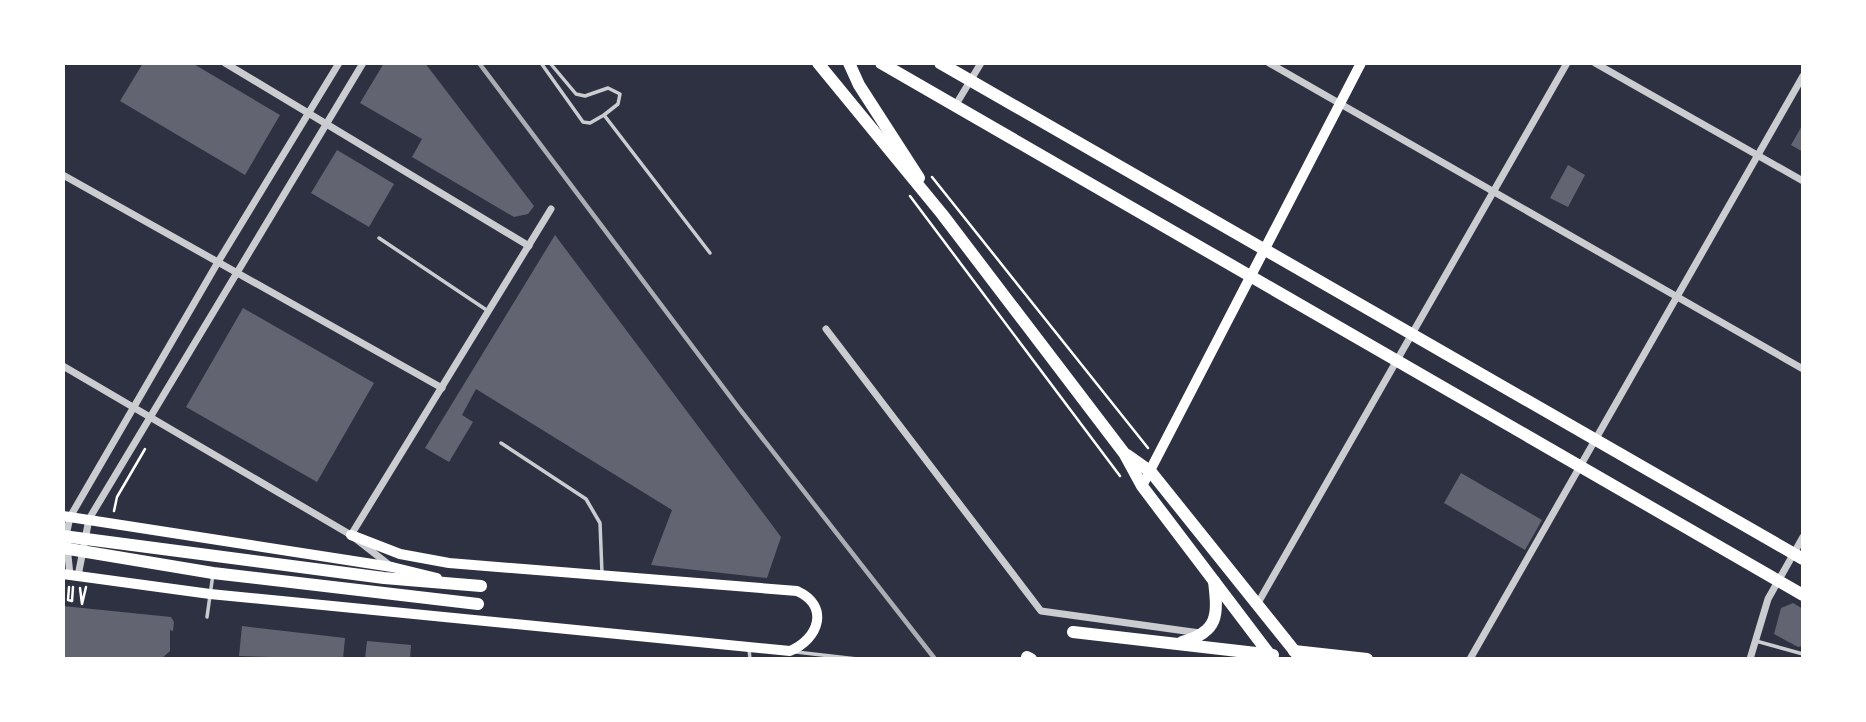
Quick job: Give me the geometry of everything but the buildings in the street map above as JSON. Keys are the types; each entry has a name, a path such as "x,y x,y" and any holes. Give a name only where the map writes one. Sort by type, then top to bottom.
{"main road":[{"path":"818,63 942,214 1124,453 1142,486 1274,657"},
{"path":"849,63 859,85 942,214"},
{"path":"881,63 1251,279 1803,595"},
{"path":"940,63 1798,556"},
{"path":"1142,486 1155,466 1362,63"},
{"path":"1124,453 1155,466 1297,655 1367,659"},
{"path":"67,516 392,567 474,586"},
{"path":"70,575 210,594 750,653 790,651 810,638 818,618 813,602 797,591 419,558 351,536"},
{"path":"65,542 84,537 383,578 474,586"},
{"path":"65,542 82,552 213,573 478,604"},
{"path":"1172,645 1204,633 1216,613 1214,581"},
{"path":"1073,632 1274,657"}],"street":[{"path":"225,63 529,246"},
{"path":"70,575 65,542 67,516 339,63"},
{"path":"70,575 82,552 89,519 149,415 363,63"},
{"path":"955,106 981,63"},
{"path":"1269,63 1803,369"},
{"path":"1258,603 1567,63"},
{"path":"1595,63 1803,181"},
{"path":"1470,659 1803,76"},
{"path":"63,175 442,388"},
{"path":"351,536 551,209"},
{"path":"826,329 1041,611 1204,633"},
{"path":"63,366 351,536 392,567"},
{"path":"1750,659 1754,640 1778,580 1798,556 1803,537"}],"lane":[{"path":"541,63 583,122 590,123 618,104 620,94 608,88 585,96 576,94 550,63"},
{"path":"604,115 710,253"},
{"path":"379,238 489,312"},
{"path":"501,443 586,499 600,523 603,575"},
{"path":"207,617 213,573"},
{"path":"1754,640 1803,654"},
{"path":"790,651 857,659"}],"path":[{"path":"932,176 1155,466"},
{"path":"906,190 1126,483"},
{"path":"112,522 117,497"},
{"path":"70,575 68,600 72,601"}],"railway":[{"path":"479,63 738,407 935,659"}]}
